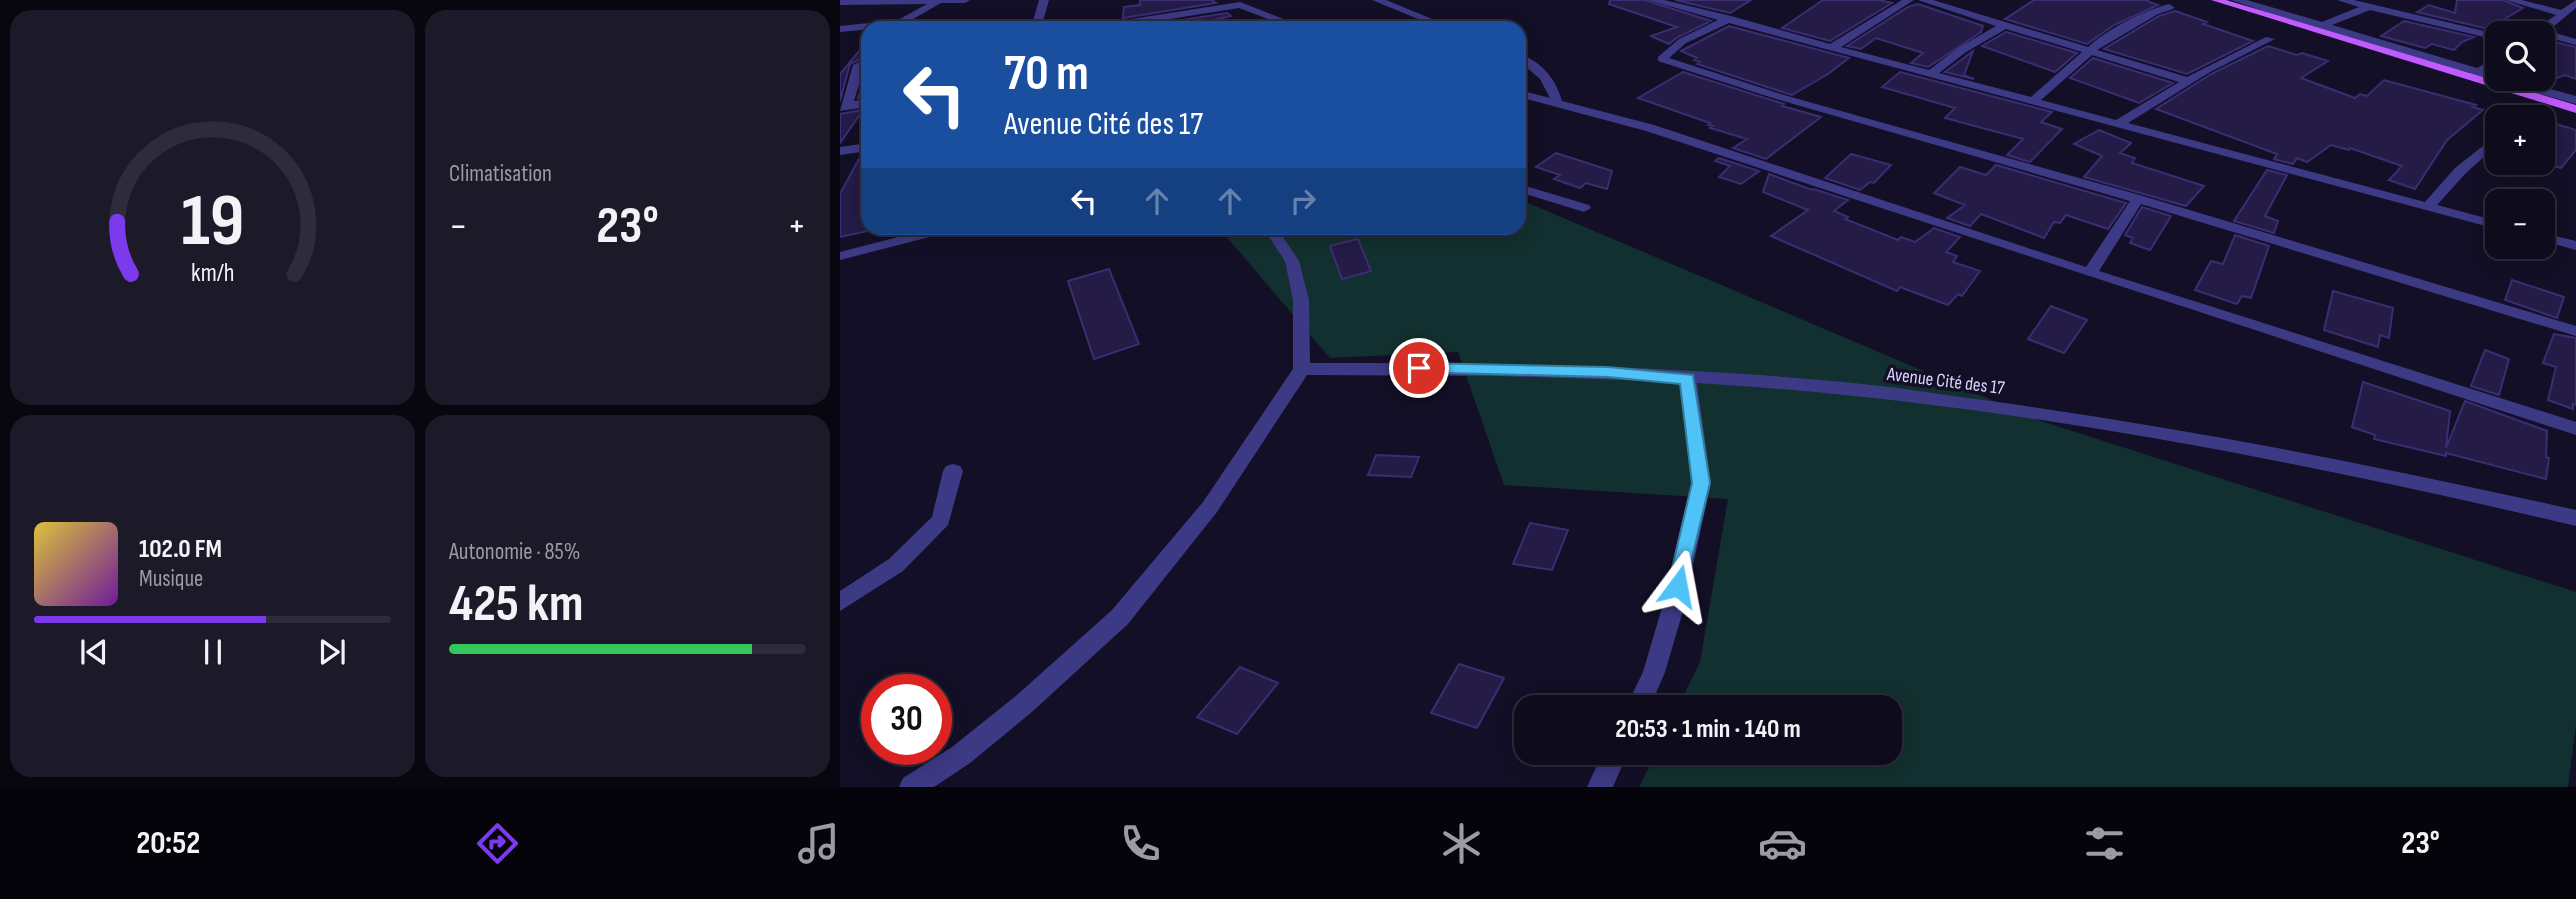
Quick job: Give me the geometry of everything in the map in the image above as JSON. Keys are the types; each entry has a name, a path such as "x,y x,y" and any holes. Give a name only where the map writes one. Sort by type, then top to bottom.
{"main road":[{"path":"2216,0 2476,75 2576,109"}],"street":[{"path":"840,9 845,2 965,0"},
{"path":"1038,21 1044,0"},
{"path":"1377,0 1431,21"},
{"path":"1653,0 2485,222"},
{"path":"1833,47 1909,0"},
{"path":"1923,0 2188,81"},
{"path":"2236,0 2317,27 2384,0"},
{"path":"2342,0 2485,34"},
{"path":"2511,0 2563,14"},
{"path":"904,21 939,1"},
{"path":"2555,21 2576,3"},
{"path":"1138,21 1240,5 1283,21"},
{"path":"2032,102 2101,41 2154,12 2169,7"},
{"path":"1731,19 1665,52 1662,59 1780,97 2138,199 2576,331"},
{"path":"1931,74 1962,50 2005,25"},
{"path":"840,29 861,27"},
{"path":"2555,37 2576,42"},
{"path":"2119,124 2188,81 2270,39"},
{"path":"1526,62 1546,77 1555,93 1557,105"},
{"path":"859,65 843,107 861,104"},
{"path":"2476,75 2485,69"},
{"path":"2476,75 2485,76"},
{"path":"2544,91 2576,100"},
{"path":"1526,95 1650,128 2576,429"},
{"path":"840,151 861,148"},
{"path":"2428,206 2460,171 2485,149"},
{"path":"1526,190 1584,208"},
{"path":"2090,273 2138,199"},
{"path":"873,248 880,235"},
{"path":"840,256 922,235"},
{"path":"912,787 961,755 1120,617 1210,507 1302,369 1301,300 1292,261 1275,235"},
{"path":"2555,240 2576,246"},
{"name":"Avenue Cité des 17","path":"1302,369 1462,368 1608,372 1827,386 2086,419 2310,460 2576,518"},
{"path":"1643,695 1654,672 1668,623 1701,483 1688,379"},
{"path":"840,603 896,565 941,520 953,471"},
{"path":"1600,787 1610,765"}],"green space":[{"path":"1526,202 2041,421 2576,592 2576,725 2568,787 1639,787 1650,765 1902,765 1902,695 1684,695 1700,662 1728,499 1504,485 1458,352 1330,358 1225,235 1526,235"}],"building":[{"path":"1140,0 1212,0 1216,3 1123,18 1124,7 1140,5"},
{"path":"1610,0 1645,0 1711,21 1669,44 1651,36 1677,27 1609,4"},
{"path":"1675,0 1751,0 1730,13"},
{"path":"1823,0 1879,0 1892,3 1830,41 1782,28"},
{"path":"2034,0 2145,0 2158,5 2114,25 2087,44 2005,19"},
{"path":"2457,0 2503,0 2523,8 2501,21 2485,21 2485,28 2417,12 2429,5 2455,13"},
{"path":"1918,4 1983,26 1981,32 1928,67 1911,63 1923,53 1876,38 1861,49 1847,46 1908,7"},
{"path":"2175,11 2253,41 2187,74 2104,49 2159,16"},
{"path":"1227,13 1231,16 1209,21 1175,21"},
{"path":"2404,21 2474,37 2462,42 2454,50 2432,44 2425,48 2381,36"},
{"path":"1729,26 1849,58 1792,95 1697,64 1700,62 1694,60 1697,58 1681,51"},
{"path":"2006,32 2077,53 2055,72 1982,46"},
{"path":"2555,42 2576,47 2576,79 2565,75 2557,78"},
{"path":"2268,46 2328,61 2301,78 2355,98 2360,94 2367,96 2384,80 2476,105 2473,107 2483,110 2447,140 2415,189 2389,180 2402,166 2350,148 2349,150 2331,145 2307,162 2297,158 2293,164 2274,159 2277,154 2156,109 2211,74"},
{"path":"861,48 861,62 858,60 850,64 840,101 840,74"},
{"path":"1973,51 1964,75 1974,79 1945,72"},
{"path":"2093,58 2173,83 2139,103 2070,78"},
{"path":"1683,72 1821,117 1766,159 1733,148 1747,139 1710,128 1713,126 1708,125 1710,123 1638,98"},
{"path":"1900,72 2052,112 2041,122 2062,129 2030,162 2007,155 2023,139 1945,118 1955,108 1882,87"},
{"path":"861,110 840,143 840,114"},
{"path":"2555,125 2576,130 2576,150 2561,168 2555,166"},
{"path":"2099,130 2131,143 2120,153 2135,158 2132,163 2204,186 2186,206 2084,177 2102,156 2074,144"},
{"path":"1556,153 1612,171 1607,189 1586,183 1580,188 1554,179 1560,175 1536,167"},
{"path":"1851,154 1891,165 1874,183 1870,182 1860,190 1825,178"},
{"path":"861,155 861,232 840,237 840,194"},
{"path":"1719,158 1759,171 1741,184 1719,177 1730,166 1715,161"},
{"path":"1996,165 2126,203 2108,229 2066,215 2060,223 2054,222 2044,238 1981,214 1970,226 1947,218 1965,205 1934,193 1960,167 1986,175"},
{"path":"2267,170 2287,175 2265,216 2278,221 2274,233 2234,221"},
{"path":"1769,174 1848,200 1834,211 1848,217 1845,219 1898,240 1901,237 1915,242 1934,228 1960,237 1946,252 1957,256 1953,262 1980,271 1962,296 1958,294 1948,305 1900,287 1897,291 1771,236 1808,210 1763,192"},
{"path":"2142,207 2171,216 2150,250 2130,243 2133,238 2125,235"},
{"path":"2235,235 2269,246 2251,298 2242,296 2237,304 2195,290 2211,261 2223,264"},
{"path":"1358,239 1371,271 1342,279 1330,246"},
{"path":"1109,269 1139,344 1094,359 1068,281"},
{"path":"2512,280 2564,297 2557,318 2505,300"},
{"path":"2333,291 2393,308 2389,338 2380,335 2378,347 2324,330"},
{"path":"2051,306 2087,320 2064,353 2028,339"},
{"path":"2554,334 2576,338 2576,405 2573,404 2573,409 2548,400 2556,367 2543,363"},
{"path":"2485,350 2509,359 2499,395 2471,386"},
{"path":"2363,382 2450,411 2446,448 2465,401 2547,431 2546,457 2549,458 2546,479 2446,453 2446,456 2374,439 2375,435 2352,427"},
{"path":"1376,455 1419,457 1411,477 1368,475"},
{"path":"1530,523 1568,530 1552,570 1513,564"},
{"path":"1459,664 1504,678 1477,728 1431,713"},
{"path":"1240,667 1278,683 1237,734 1197,717"}],"route":[{"path":"1419,368 1608,372 1688,379 1701,483 1678,586"}]}
